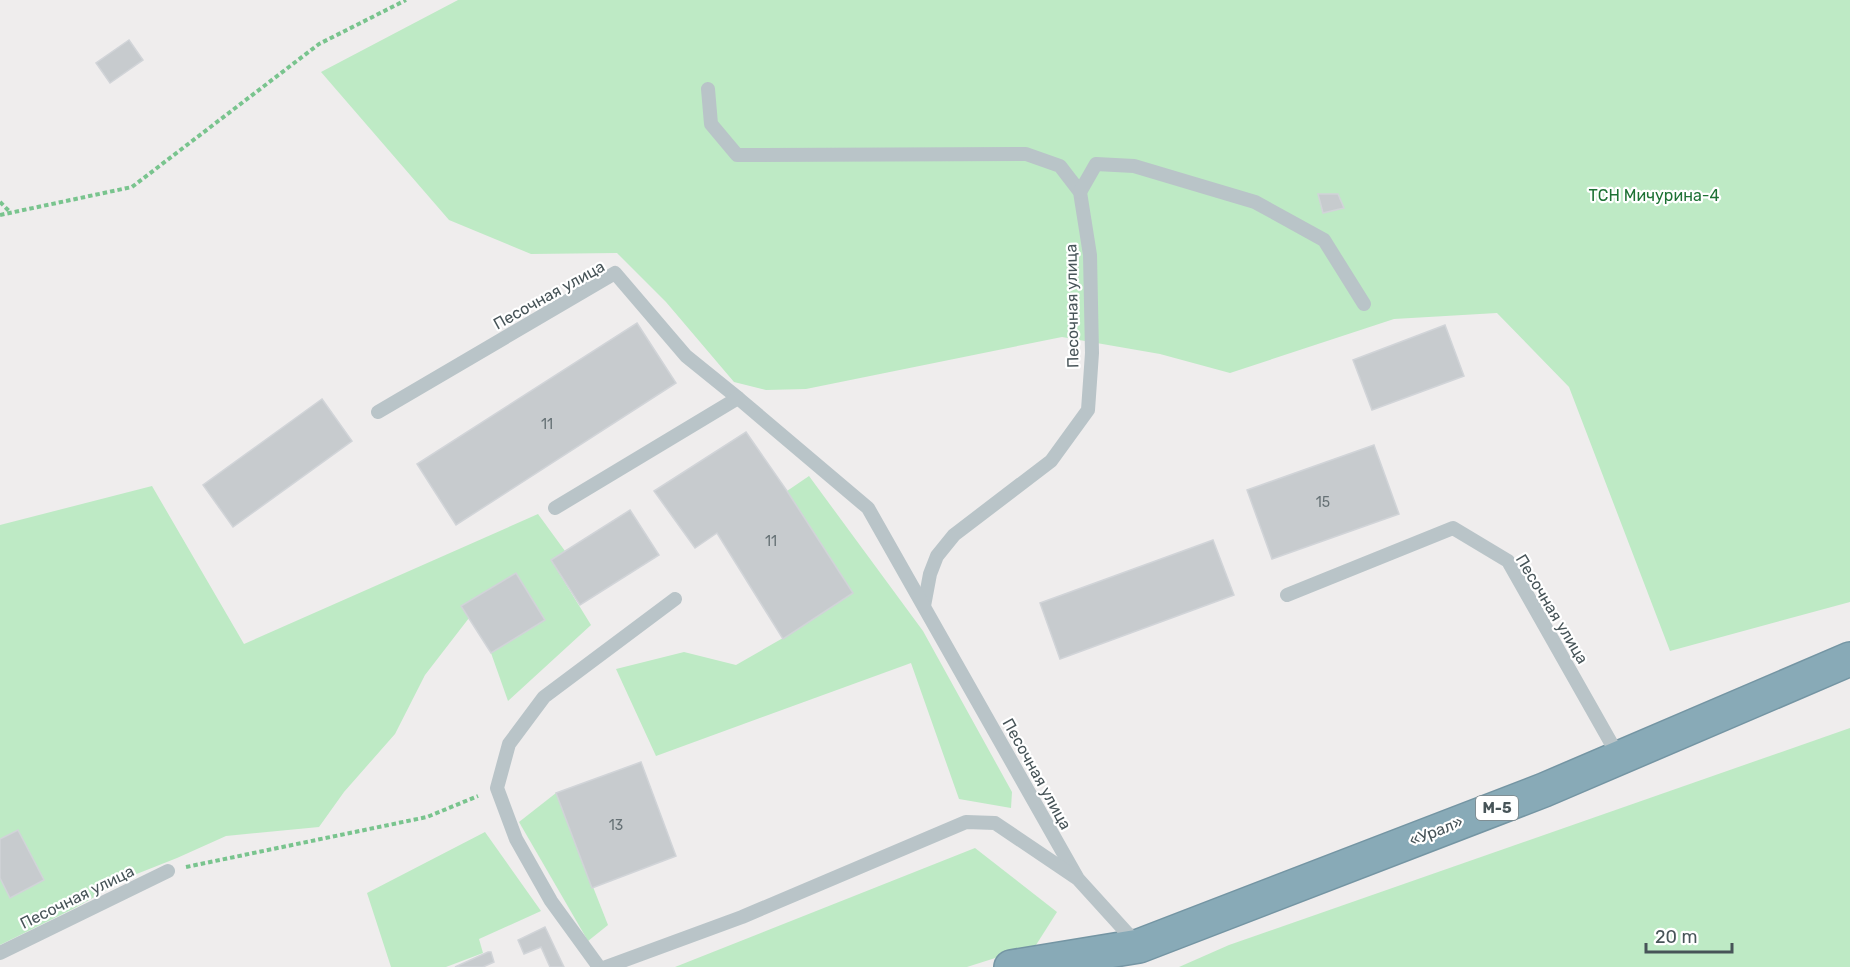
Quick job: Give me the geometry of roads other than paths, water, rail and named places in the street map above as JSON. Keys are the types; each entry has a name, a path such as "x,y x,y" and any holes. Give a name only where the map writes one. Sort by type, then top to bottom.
{"highway":[{"name":"«Урал»","path":"1011,967 1139,946 1544,790 1850,659"},
{"name":"М-5","path":"1094,967 1139,946"}],"lane":[{"name":"Песочная улица","path":"708,89 711,124 737,155 1026,154 1060,166 1080,192 1090,255 1092,353 1088,410 1051,461 954,536 937,556 930,574 924,606"},
{"path":"1080,192 1096,164 1125,165 1256,202 1324,240 1364,304"},
{"name":"Песочная улица","path":"378,412 615,273 686,356 868,508 1078,879 1139,946"},
{"path":"555,508 738,398"},
{"name":"Песочная улица","path":"1287,595 1453,528 1508,561 1619,757"},
{"path":"599,967 551,901 516,839 497,788 509,744 544,696 675,598"},
{"path":"606,967 741,917 966,822 995,823 1078,879"},
{"name":"Песочная улица","path":"0,953 168,871"}],"park label":[{"name":"ТСН Мичурина-4","path":"1654,195"}]}
